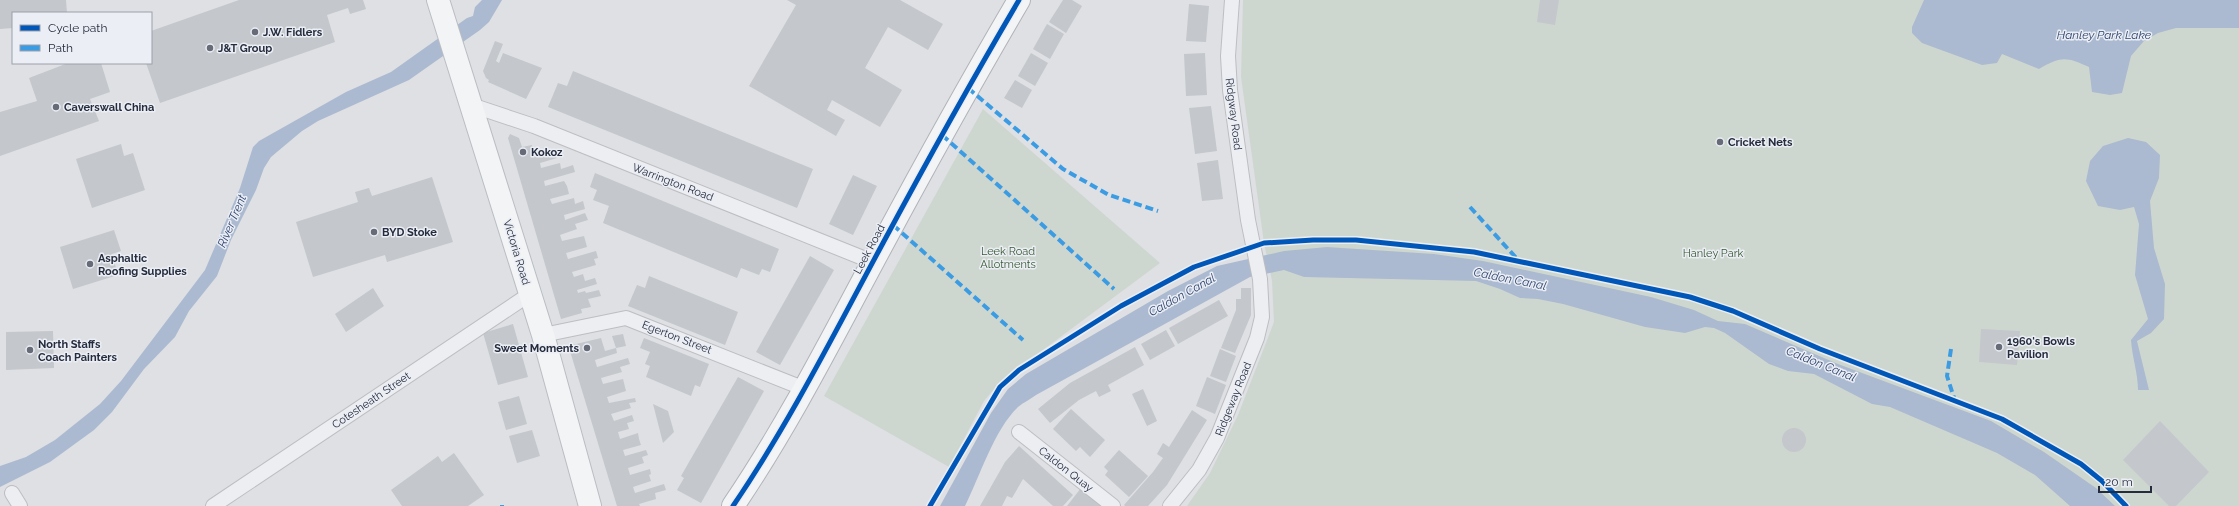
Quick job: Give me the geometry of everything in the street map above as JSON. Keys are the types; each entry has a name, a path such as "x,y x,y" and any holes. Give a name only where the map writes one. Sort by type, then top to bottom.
{"main road":[{"name":"Victoria Road","path":"438,0 543,334 590,506"},
{"name":"Leek Road","path":"733,506 773,445 805,389 873,262 1019,0"}],"street":[{"name":"Ridgway Road","path":"1232,0 1228,56 1229,84 1249,227 1260,279"},
{"name":"Warrington Road","path":"471,105 534,126 873,262"},
{"name":"Ridgeway Road","path":"1170,506 1199,470 1217,438 1231,406 1257,338 1262,317 1260,279"},
{"name":"Cotesheath Street","path":"213,506 530,294"},
{"name":"Egerton Street","path":"543,334 626,318 805,389"},
{"name":"Caldon Quay","path":"1019,432 1113,506"},
{"path":"12,493 20,506"}],"green space":[{"name":"Hanley Park","path":"1243,0 2239,0 2239,506 1187,506 1210,473 1238,415 1274,322 1272,281 1264,243 1241,77"},
{"name":"Leek Road Allotments","path":"983,109 1160,263 1000,382 984,401 949,467 824,396"}],"water":[{"name":"River Trent","path":"482,0 502,0 489,22 480,30 409,80 318,121 302,131 271,157 264,168 256,190 231,240 217,276 189,311 175,337 144,369 112,412 94,430 50,462 0,487 0,466 26,457 55,440 100,404 121,381 205,270 240,188 253,147 259,141 346,92 391,72 467,18 473,16 475,7"},
{"name":"Hanley Park Lake","path":"1924,0 2239,0 2239,28 2176,28 2158,33 2144,41 2131,56 2122,93 2110,95 2092,92 2089,67 2075,61 2064,59 2059,60 2039,69 2002,54 1997,63 1982,65 1922,43 1912,33 1912,27"},
{"path":"2128,138 2146,142 2160,155 2159,178 2150,201 2154,248 2165,284 2164,319 2151,333 2137,341 2149,390 2138,390 2131,340 2148,319 2135,275 2139,224 2134,207 2120,210 2098,206 2086,181 2090,161 2103,146"},
{"name":"Caldon Canal","path":"1327,247 1434,254 1483,261 1651,297 1694,310 1718,321 1745,324 1838,364 1991,421 2044,452 2096,488 2115,506 2070,506 2035,475 1997,453 1890,407 1872,404 1814,374 1788,371 1769,364 1725,333 1714,328 1705,327 1685,333 1645,327 1563,304 1538,299 1520,298 1476,281 1304,277 1284,270 1250,277 1036,395 1018,407 1009,417 988,454 965,506 940,506 991,413 1008,389 1026,374 1168,291 1217,266 1284,251"}],"building":[{"path":"0,0 66,0 67,12 12,12 12,28 0,29"},
{"path":"239,0 363,0 366,9 350,14 348,8 327,15 335,42 160,103 146,64 152,64 152,31"},
{"path":"787,0 900,0 943,24 928,50 888,27 865,68 902,90 880,127 832,100 827,110 845,120 836,136 749,86 796,5"},
{"path":"1063,0 1072,0 1082,6 1066,33 1049,22"},
{"path":"1540,0 1559,0 1555,25 1537,22"},
{"path":"1189,4 1209,6 1206,42 1186,41"},
{"path":"1047,24 1064,34 1050,59 1033,49"},
{"path":"495,41 503,44 496,61 499,63 503,53 542,68 526,99 488,82 489,80 486,78 483,71"},
{"path":"1031,53 1048,63 1035,86 1018,76"},
{"path":"1205,53 1207,95 1186,96 1184,54"},
{"name":"Caverswall China","path":"65,64 101,64 110,92 90,99 99,121 0,156 0,112 37,101 29,78"},
{"path":"573,71 813,169 797,208 548,107 558,83 567,86"},
{"path":"1015,80 1032,90 1022,108 1004,98"},
{"path":"1211,106 1217,151 1195,154 1189,108"},
{"path":"510,134 519,138 522,147 532,145 535,157 552,153 557,158 540,163 541,168 560,163 561,169 573,165 575,172 544,181 545,186 564,181 567,186 569,194 550,199 552,204 574,198 575,204 583,201 585,209 564,215 565,220 585,213 588,220 575,224 577,229 560,235 562,241 584,236 587,247 566,253 568,259 596,251 598,258 594,259 596,265 572,272 574,277 583,274 585,281 595,278 597,284 577,290 578,293 599,290 601,296 588,299 591,307 581,309 582,313 561,319 508,138"},
{"path":"121,144 124,156 133,153 145,190 92,208 76,159"},
{"path":"1218,160 1223,199 1202,201 1197,163"},
{"path":"595,173 779,249 770,272 762,269 759,275 741,268 737,278 603,223 609,206 593,200 597,190 590,187"},
{"path":"853,175 877,186 853,235 829,224"},
{"name":"BYD Stoke","path":"432,177 453,242 387,262 385,255 313,277 296,222 358,202 355,192 369,188 372,196"},
{"name":"Asphaltic Roofing Supplies","path":"114,230 121,251 112,254 118,275 73,289 60,247"},
{"path":"810,256 834,270 780,365 756,352"},
{"path":"649,276 738,312 725,345 628,306 637,285 645,288"},
{"path":"373,288 384,306 346,332 335,314"},
{"path":"1241,288 1251,288 1251,315 1235,353 1221,348 1236,310 1236,299 1241,299"},
{"path":"1219,300 1228,316 1178,344 1169,328"},
{"path":"513,324 528,377 498,385 483,333"},
{"name":"1960's Bowls Pavilion","path":"1981,329 2020,331 2017,365 1979,362"},
{"path":"1166,330 1175,346 1150,360 1141,344"},
{"name":"North Staffs Coach Painters","path":"53,331 54,368 6,370 6,332"},
{"path":"623,334 626,346 616,348 612,336"},
{"path":"601,338 605,351 616,348 617,353 595,360 597,367 628,358 630,364 620,367 622,372 601,378 603,384 623,379 626,391 607,397 609,403 635,398 636,402 629,403 631,408 611,414 614,421 632,415 634,421 627,423 629,429 618,432 620,439 638,433 641,445 623,450 625,456 646,450 648,455 642,457 644,463 628,468 630,475 650,469 651,474 649,475 651,481 633,487 635,493 664,484 666,490 655,493 656,499 639,504 640,506 617,506 570,351 572,345"},
{"path":"644,338 709,364 700,387 695,385 691,396 646,377 650,366 645,364 650,352 640,348"},
{"path":"1135,347 1144,365 1108,385 1111,391 1099,397 1096,391 1079,400 1050,423 1038,409 1070,383"},
{"path":"1220,349 1236,356 1226,382 1210,376"},
{"path":"738,377 764,391 701,503 677,490 684,478 681,476"},
{"path":"1207,377 1226,385 1215,414 1196,406"},
{"path":"1143,389 1157,421 1147,426 1132,394"},
{"path":"519,396 527,424 506,430 498,402"},
{"path":"653,404 668,411 674,432 663,443"},
{"path":"1071,409 1105,440 1090,457 1080,447 1076,451 1053,429"},
{"path":"1192,410 1207,420 1167,485 1148,506 1125,506 1124,505 1153,472 1163,458 1157,454 1163,443 1169,447"},
{"path":"2160,421 2209,472 2176,506 2169,506 2123,460"},
{"path":"1794,428 1799,429 1805,435 1805,445 1799,451 1794,452 1789,451 1783,445 1782,440 1783,435 1789,429"},
{"path":"532,430 540,456 517,463 509,436"},
{"path":"1019,446 1073,495 1063,506 1053,506 1023,479 1012,498 1007,496 1002,506 980,506 1005,462"},
{"path":"1119,450 1148,476 1129,497 1105,475 1108,471 1104,467"},
{"path":"454,453 484,495 468,506 402,506 391,490 438,456 442,462"},
{"path":"1081,488 1104,506 1067,506"}],"marked path":[{"path":"968,88 1063,169 1109,195 1158,211"},
{"path":"942,135 1114,289"},
{"path":"1470,207 1519,261"},
{"path":"893,225 1023,340"},
{"path":"1951,349 1947,376 1955,401"}],"cycle path":[{"path":"733,506 774,442 793,409 933,151 1019,0"},
{"path":"930,506 1000,387 1019,370 1121,306 1194,267 1264,243 1313,240 1356,240 1474,252 1690,297 1733,311 1820,349 2002,419 2081,464 2102,481 2126,506"}],"place":[{"name":"J.W. Fidlers","path":"255,32"},
{"name":"J&T Group","path":"210,48"},
{"name":"Caverswall China","path":"56,107"},
{"name":"Cricket Nets","path":"1720,142"},
{"name":"Kokoz","path":"523,152"},
{"name":"BYD Stoke","path":"374,232"},
{"name":"Asphaltic Roofing Supplies","path":"90,264"},
{"name":"1960's Bowls Pavilion","path":"1999,347"},
{"name":"Sweet Moments","path":"587,348"},
{"name":"North Staffs Coach Painters","path":"30,350"}]}
